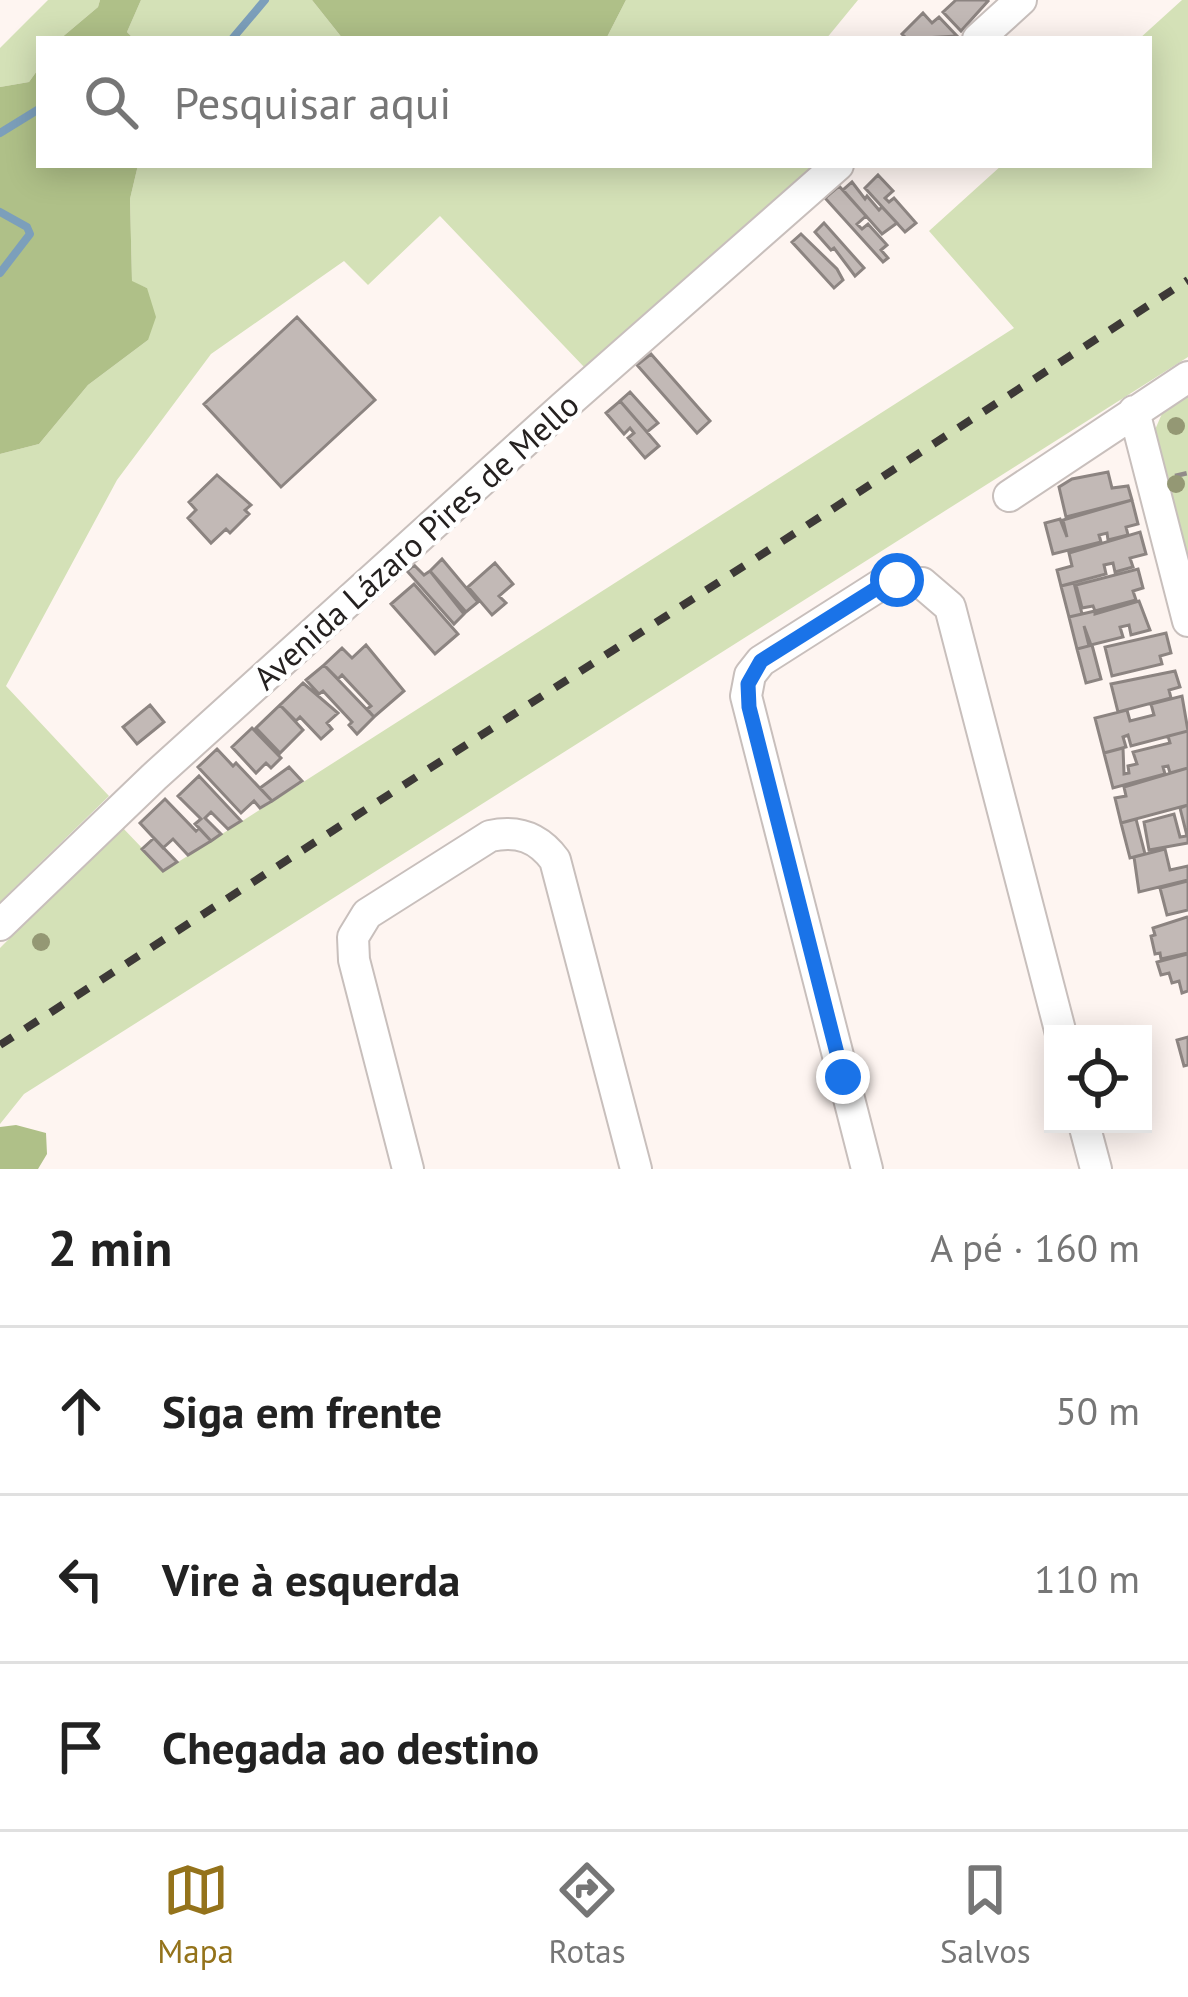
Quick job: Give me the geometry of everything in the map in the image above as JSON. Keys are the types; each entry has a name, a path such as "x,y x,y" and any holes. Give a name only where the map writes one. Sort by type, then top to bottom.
{"street":[{"path":"981,36 1021,0"},
{"name":"Avenida Lázaro Pires de Mello","path":"0,925 154,777 835,168"},
{"path":"1010,496 1188,376"},
{"path":"1134,411 1188,621"},
{"path":"867,1169 746,696 750,676 761,661 885,583 922,583 950,607 1059,1025"},
{"path":"408,1169 354,960 353,937 367,914 490,836 515,833 538,842 555,860 636,1169"},
{"path":"1086,1133 1096,1169"}],"green space":[{"path":"48,0 100,0 64,36 36,36 36,72 29,82 0,87 0,48"},
{"path":"100,0 141,0 127,32 131,36 64,36"},
{"path":"141,0 312,0 341,36 131,36 127,32"},
{"path":"312,0 626,0 608,36 341,36"},
{"path":"626,0 858,0 828,36 608,36"},
{"path":"1182,0 1188,0 1188,357 24,1094 0,1124 0,948 121,826 164,871 1014,328 929,231 999,168 1152,168 1152,36 1142,36"},
{"path":"36,72 36,168 137,168 130,199 132,281 147,288 156,317 148,340 88,385 39,444 0,454 0,87 29,82"},
{"path":"137,168 815,168 585,368 440,216 368,285 344,261 211,354 117,480 6,686 109,796 0,902 0,454 39,444 88,385 148,340 147,288 132,282 130,199"},
{"path":"1188,392 1188,567 1154,432 1164,409"},
{"path":"16,1125 46,1133 47,1154 38,1169 0,1169 0,1127"}],"building":[{"path":"956,0 988,1 961,31 943,12"},
{"path":"923,13 932,23 939,17 957,36 904,36"},
{"path":"878,175 893,191 885,198 889,202 894,198 916,223 905,232 865,188"},
{"path":"852,182 865,199 867,196 879,210 882,207 897,223 882,234 843,190"},
{"path":"839,186 866,216 857,224 862,229 868,224 887,245 881,250 888,258 883,262 825,198"},
{"path":"824,223 864,268 855,276 815,232"},
{"path":"801,234 837,269 843,280 834,288 792,242"},
{"path":"297,317 375,400 281,487 204,404"},
{"path":"651,354 710,421 697,433 637,365"},
{"path":"630,392 658,423 647,432 620,401"},
{"path":"620,401 659,446 645,458 628,438 634,433 630,428 624,434 606,413"},
{"path":"1108,472 1112,488 1128,486 1132,500 1066,517 1059,487 1072,479"},
{"path":"217,475 251,505 245,510 249,514 230,533 226,529 211,543 188,518 196,510 189,502"},
{"path":"1132,500 1138,524 1126,527 1128,535 1108,540 1107,533 1099,535 1101,542 1053,554 1045,523 1060,519 1067,537 1063,520"},
{"path":"1140,532 1146,554 1130,558 1133,567 1115,572 1113,563 1104,565 1106,574 1061,586 1057,570 1072,566 1069,553"},
{"path":"442,559 478,602 466,612 430,571"},
{"path":"495,563 513,584 499,596 506,603 492,615 468,587"},
{"path":"414,565 424,575 430,571 464,614 454,624 407,571"},
{"path":"1138,569 1143,588 1133,591 1136,600 1095,611 1093,606 1082,608 1076,585"},
{"path":"1074,583 1082,614 1069,617 1061,586"},
{"path":"414,584 458,634 435,654 391,604"},
{"path":"1139,601 1150,630 1131,635 1129,625 1120,627 1123,637 1091,645 1084,626 1089,646 1077,649 1069,617"},
{"path":"1166,633 1171,653 1160,656 1162,664 1112,676 1105,647"},
{"path":"366,645 404,691 374,717 367,709 371,706 342,675 338,679 324,665 342,648 352,658"},
{"path":"1092,645 1101,679 1086,683 1077,649"},
{"path":"324,665 374,717 357,734 323,691 319,694 306,680"},
{"path":"1175,671 1180,687 1169,690 1171,698 1118,712 1111,684"},
{"path":"303,683 338,713 327,723 332,729 321,739 280,705"},
{"path":"1182,696 1188,731 1131,746 1128,735 1123,737 1126,747 1104,753 1095,718 1127,710 1130,721 1154,715 1151,704"},
{"path":"150,705 164,722 137,744 123,727"},
{"path":"280,705 303,730 280,753 256,728"},
{"path":"252,728 281,758 256,773 232,747"},
{"path":"1188,731 1188,768 1170,773 1168,766 1163,767 1165,774 1113,788 1104,753 1123,748 1124,774 1129,773 1128,766 1137,764 1133,752 1170,743 1168,736"},
{"path":"217,749 272,801 260,808 254,801 241,813 198,767"},
{"path":"289,767 302,781 272,801 260,788"},
{"path":"1188,768 1188,805 1121,823 1115,798 1126,796 1124,787"},
{"path":"199,776 241,821 228,829 211,812 205,818 221,834 211,841 195,824 201,819 178,796"},
{"path":"165,799 211,841 188,855 173,839 163,848 140,823"},
{"path":"1188,805 1188,843 1149,850 1144,822 1174,814 1180,837 1187,836 1180,808"},
{"path":"1136,819 1145,854 1130,858 1121,823"},
{"path":"154,838 177,862 163,871 142,849"},
{"path":"1165,849 1170,870 1188,866 1188,880 1139,892 1134,857"},
{"path":"1188,881 1188,910 1167,915 1160,888"},
{"path":"1188,917 1188,953 1161,959 1160,953 1155,954 1153,928"},
{"path":"1188,954 1188,991 1182,993 1179,981 1172,983 1169,973 1161,975 1157,962"},
{"path":"1188,1037 1188,1065 1184,1066 1177,1040"}],"waterway":[{"path":"235,36 265,0"},
{"path":"0,133 36,111"},
{"path":"0,212 27,227 30,234 0,273"}],"railway":[{"path":"0,1045 1188,280"}],"route":[{"path":"843,1077 746,696 750,676 761,661 897,580"}]}
